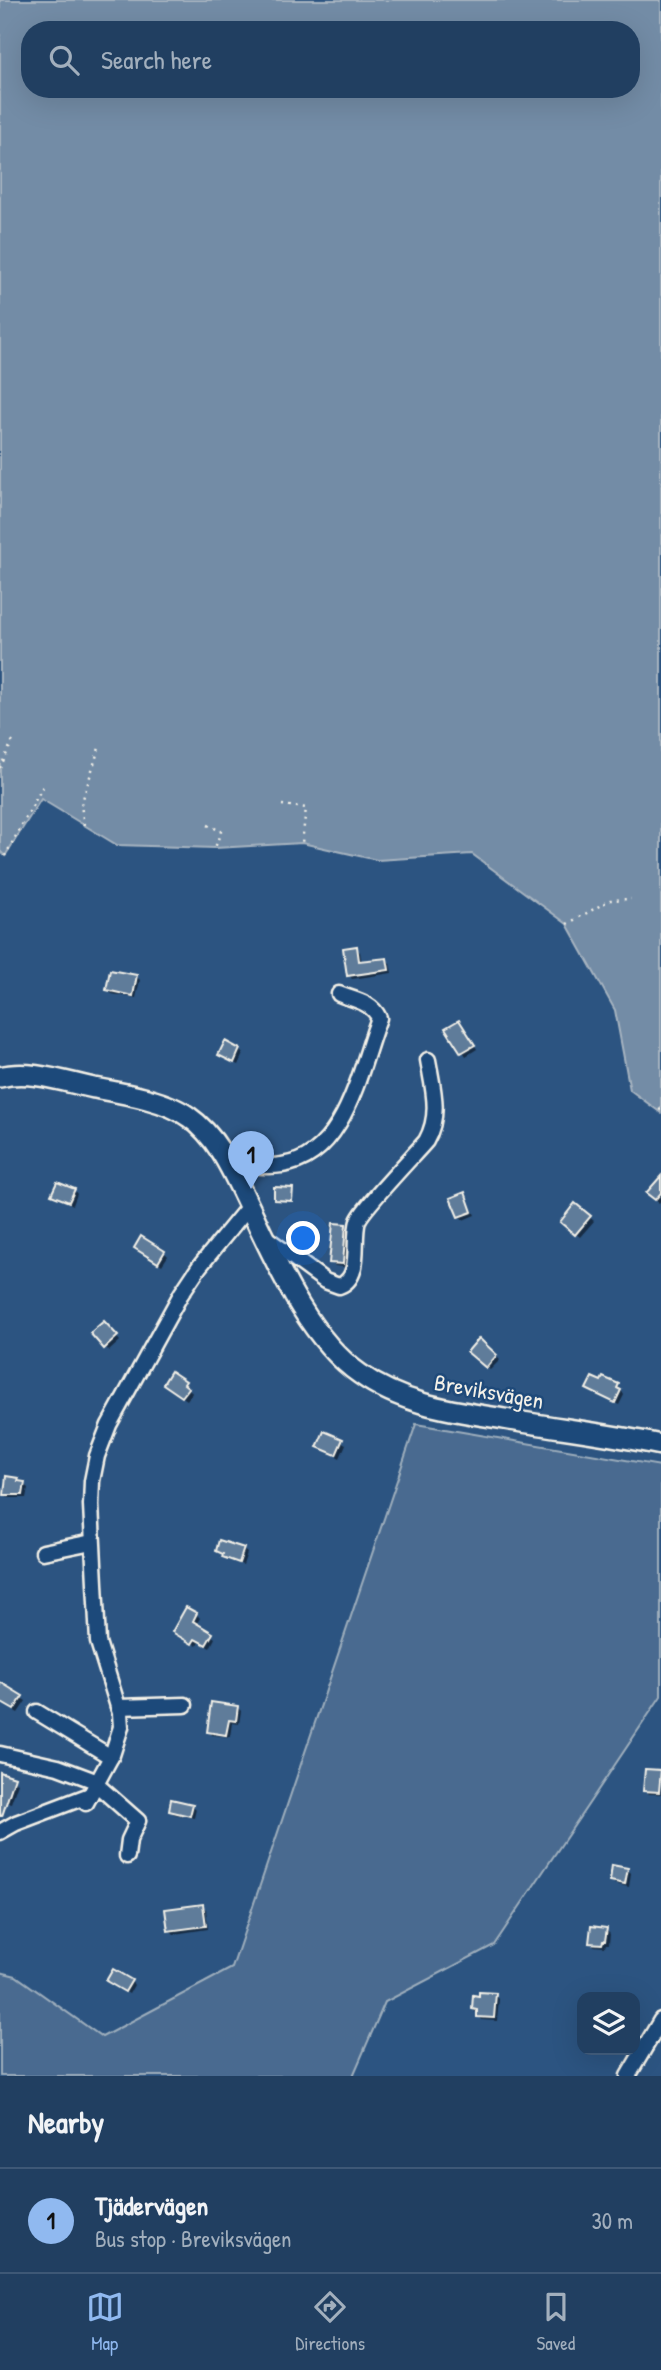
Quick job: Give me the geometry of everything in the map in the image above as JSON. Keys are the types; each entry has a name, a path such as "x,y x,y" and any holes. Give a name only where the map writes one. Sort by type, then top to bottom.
{"main road":[{"name":"Breviksvägen","path":"0,1077 31,1076 108,1091 172,1107 190,1117 205,1131 228,1163 292,1290 327,1346 357,1373 380,1388 433,1408 661,1445"}],"street":[{"path":"228,1163 282,1165 303,1159 324,1144 347,1109 379,1018 369,1004 339,994"},
{"path":"264,1236 325,1281 339,1286 348,1281 352,1271 358,1219 426,1141 435,1121 436,1105 428,1060"},
{"path":"0,1832 92,1791 118,1741 121,1727 118,1707 98,1642 92,1542 92,1481 97,1456 109,1425 187,1285 249,1206"},
{"path":"43,1552 92,1542"},
{"path":"118,1707 185,1705"},
{"path":"37,1712 111,1757"},
{"path":"0,1754 58,1767 138,1821 129,1840 127,1856"},
{"path":"628,2076 661,2020"},
{"path":"638,2059 639,2076"}],"path":[{"path":"0,768 13,740"},
{"path":"84,825 81,805 99,748"},
{"path":"5,856 43,786"},
{"path":"282,805 306,808 302,843"},
{"path":"208,825 221,831 215,848"},
{"path":"567,924 610,900 631,899"}],"shaded area":[{"path":"0,0 661,0 661,1113 630,1090 615,1010 567,924 472,854 377,860 302,843 215,848 117,845 41,799 5,856 0,851"},
{"path":"416,1424 661,1466 661,1696 494,1945 385,2002 353,2076 0,2076 0,1972 16,1976 102,2037 232,1968"}],"building":[{"path":"357,946 359,961 387,958 389,970 347,976 343,948"},
{"path":"110,970 137,975 133,996 106,990"},
{"path":"459,1020 475,1045 461,1053 445,1028"},
{"path":"225,1041 240,1049 234,1063 218,1055"},
{"path":"661,1176 661,1193 655,1200 646,1193"},
{"path":"57,1182 75,1189 69,1202 51,1195"},
{"path":"274,1187 293,1188 292,1201 274,1200"},
{"path":"465,1192 472,1212 458,1217 450,1198"},
{"path":"575,1203 591,1216 575,1235 560,1222"},
{"path":"333,1223 346,1224 343,1264 329,1263"},
{"path":"141,1236 165,1251 158,1263 134,1248"},
{"path":"104,1321 118,1336 104,1349 90,1333"},
{"path":"479,1338 497,1355 486,1368 467,1352"},
{"path":"171,1371 186,1381 184,1384 189,1388 182,1397 163,1384"},
{"path":"592,1377 601,1381 603,1377 619,1384 617,1388 621,1390 615,1403 586,1389"},
{"path":"324,1431 343,1439 336,1455 317,1447"},
{"path":"6,1476 25,1482 23,1495 4,1495"},
{"path":"219,1540 244,1548 239,1563 222,1557 223,1554 216,1551"},
{"path":"186,1607 197,1613 193,1621 213,1633 206,1645 195,1639 192,1644 172,1632"},
{"path":"0,1682 23,1696 14,1710 0,1702"},
{"path":"211,1702 238,1706 236,1721 229,1720 226,1735 207,1732"},
{"path":"645,1769 661,1770 659,1792 643,1791"},
{"path":"0,1772 15,1777 2,1816 0,1816"},
{"path":"171,1799 193,1804 190,1816 169,1811"},
{"path":"612,1865 628,1868 625,1884 610,1881"},
{"path":"203,1904 206,1926 168,1931 165,1909"},
{"path":"591,1926 607,1928 602,1944 589,1943"},
{"path":"113,1969 132,1980 125,1992 106,1981"},
{"path":"479,1992 496,1993 494,2018 477,2017 477,2010 472,2009 473,1995 479,1996"}],"place":[{"name":"Tjädervägen","path":"251,1189"}]}
